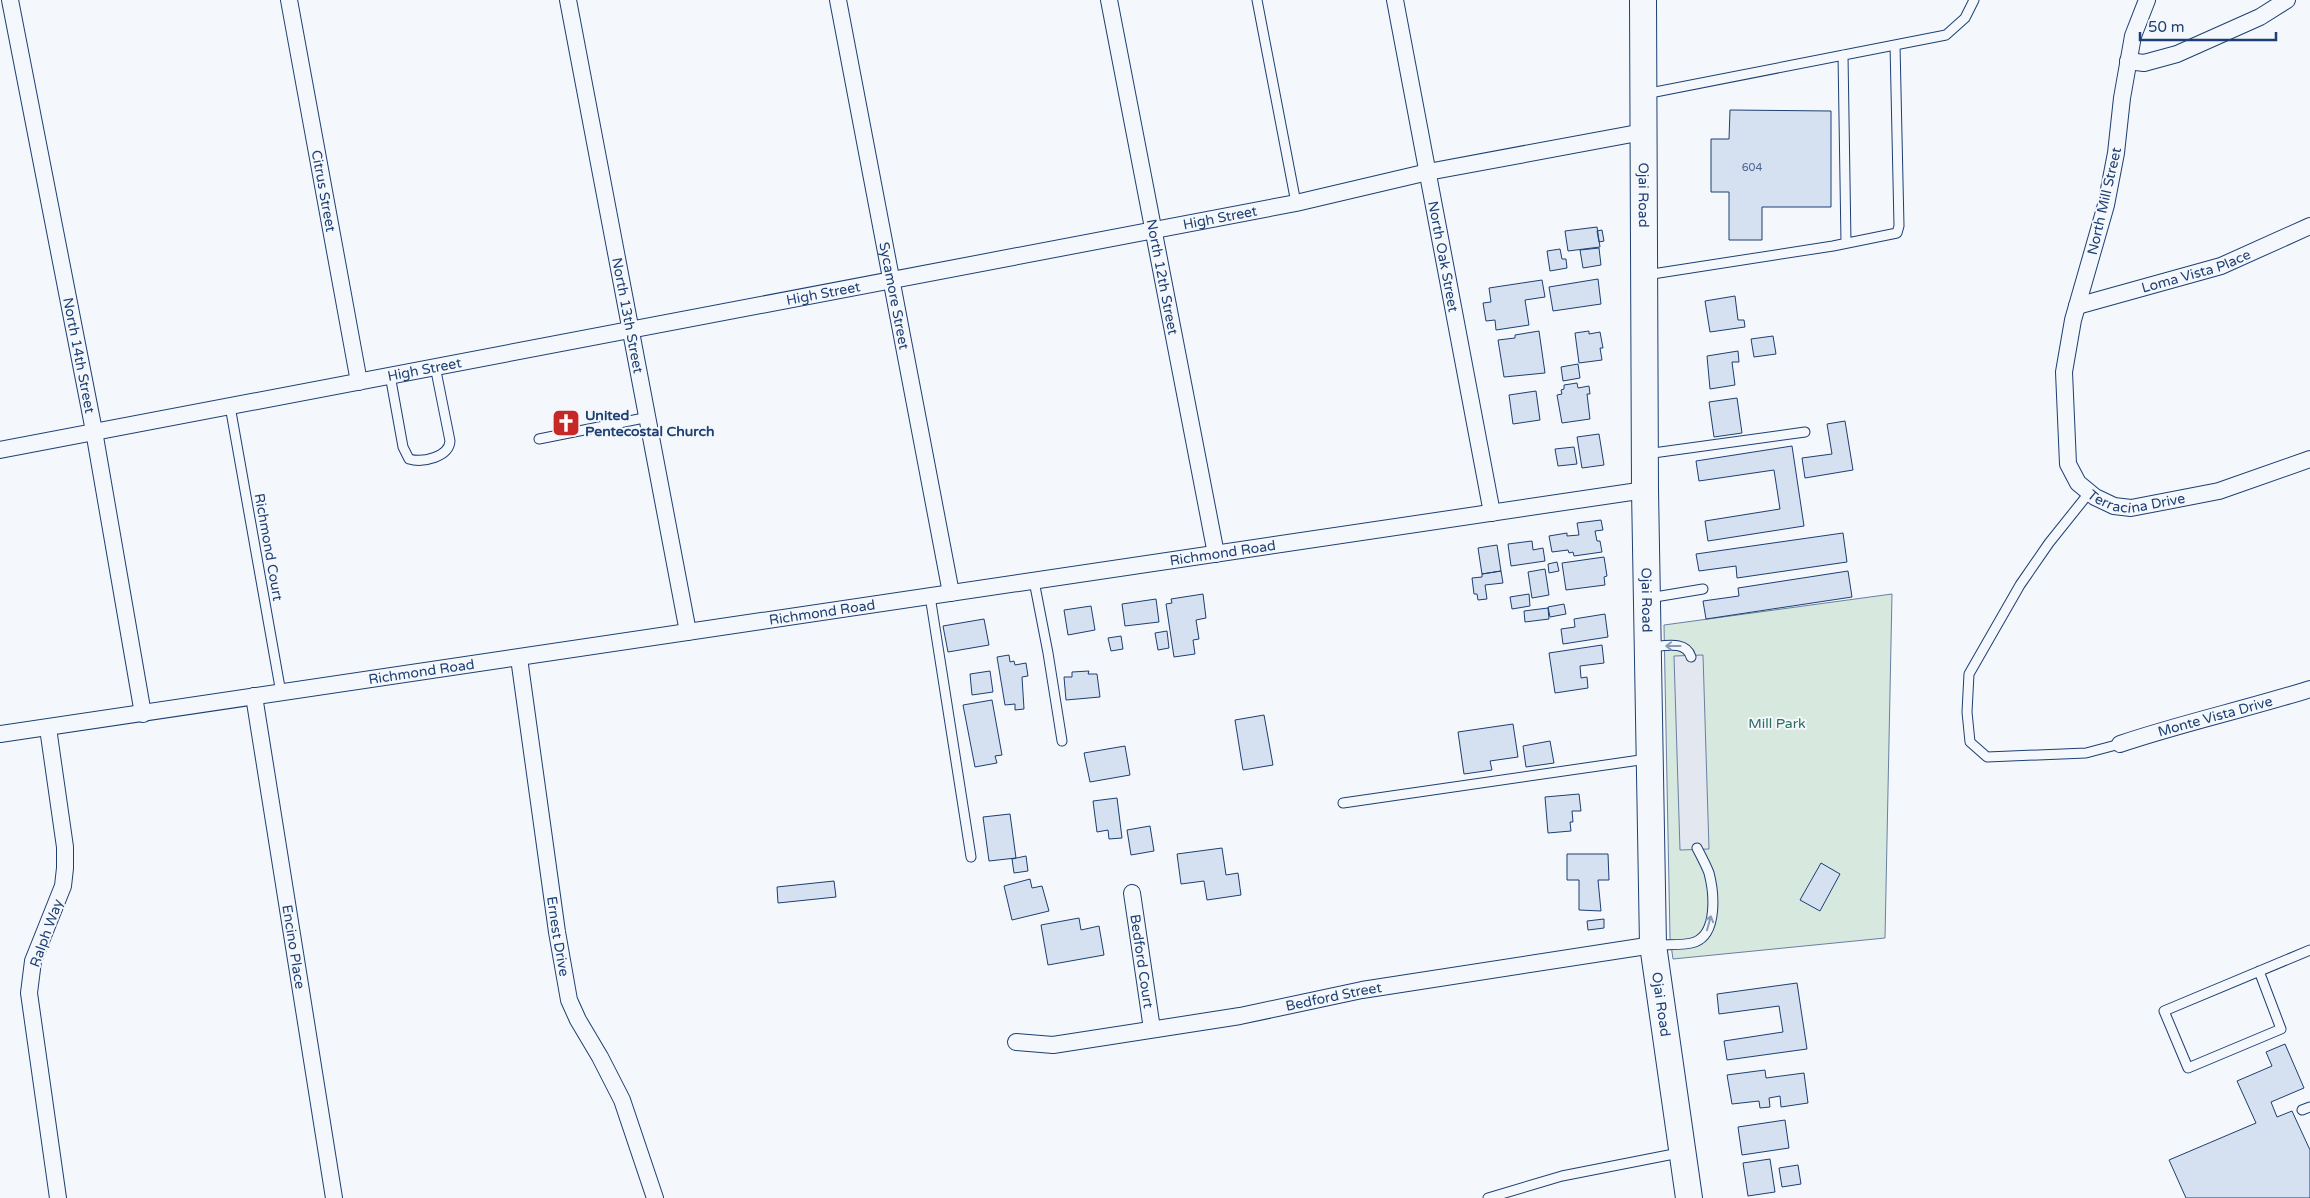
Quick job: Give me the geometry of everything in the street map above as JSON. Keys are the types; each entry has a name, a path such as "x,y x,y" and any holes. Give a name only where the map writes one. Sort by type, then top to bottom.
{"main road":[{"name":"Ojai Road","path":"1643,0 1645,490 1653,945 1689,1198"}],"street":[{"name":"North 14th Street","path":"10,0 94,431 143,714"},
{"name":"Citrus Street","path":"289,0 359,382"},
{"name":"North 13th Street","path":"568,0 649,417 688,632"},
{"name":"Sycamore Street","path":"838,0 951,592"},
{"name":"North 12th Street","path":"1109,0 1216,554"},
{"name":"North Oak Street","path":"1395,0 1492,513"},
{"name":"North Mill Street","path":"2064,372 2077,306 2106,205 2116,153 2133,36 2147,0"},
{"path":"2128,60 2144,63 2177,54 2260,17 2287,0"},
{"name":"High Street","path":"0,450 1296,203 1428,172 1643,132"},
{"name":"Loma Vista Place","path":"2077,306 2221,266 2310,226"},
{"name":"Terracina Drive","path":"2064,372 2068,464 2075,478 2088,493 2114,506 2140,508 2219,491 2310,459"},
{"name":"Richmond Road","path":"0,734 1645,490"},
{"name":"Ernest Drive","path":"519,658 557,932 570,1000 578,1020 622,1100 655,1198"},
{"name":"Monte Vista Drive","path":"2120,744 2164,729 2310,689"},
{"name":"Encino Place","path":"254,696 334,1198"},
{"name":"Ralph Way","path":"48,728 65,847 65,868 63,886 33,961 29,993 58,1198"},
{"name":"Bedford Court","path":"1132,894 1152,1029"},
{"name":"Bedford Street","path":"1016,1042 1053,1045 1240,1016 1362,990 1653,945"}],"lane":[{"path":"1257,0 1296,203"},
{"path":"1644,94 1946,36 1965,18 1974,0"},
{"path":"1645,275 1897,233 1899,226 1895,46"},
{"path":"1843,55 1846,242"},
{"path":"390,376 403,447 409,459 415,460 444,454 450,448 450,441 435,366"},
{"name":"Richmond Court","path":"230,406 281,693"},
{"path":"539,439 649,417"},
{"path":"1646,454 1805,432"},
{"path":"2088,493 2049,543 2020,586 1969,674 1967,712 1970,742 1987,757 2086,754 2120,744"},
{"path":"1034,581 1062,740"},
{"path":"1648,598 1703,589"},
{"path":"930,596 971,857"},
{"path":"1648,648 1679,646 1686,648 1691,657"},
{"path":"1343,803 1650,759"},
{"path":"1653,945 1695,942 1705,934 1710,922 1711,886 1708,871 1697,848"},
{"path":"2259,971 2281,1029 2188,1068 2164,1011 2259,971 2310,950"},
{"path":"1488,1198 1562,1176 1682,1153"}],"green space":[{"name":"Mill Park","path":"1892,594 1885,938 1673,959 1670,938 1664,625"}],"shaded area":[{"path":"1703,655 1709,849 1680,850 1674,656"}],"building":[{"path":"1730,110 1831,111 1831,207 1762,207 1762,240 1729,240 1729,192 1711,192 1711,139 1729,139"},
{"path":"1597,227 1600,247 1568,251 1565,231"},
{"path":"1602,230 1604,241 1599,242 1597,231"},
{"path":"1599,248 1601,265 1583,268 1580,250"},
{"path":"1560,249 1562,259 1566,259 1567,268 1550,271 1547,251"},
{"path":"1598,279 1601,304 1553,311 1549,287"},
{"path":"1542,280 1545,297 1525,300 1529,325 1496,330 1495,320 1486,321 1483,303 1491,302 1489,288"},
{"path":"1735,296 1738,320 1744,320 1745,327 1710,332 1705,301"},
{"path":"1539,331 1545,373 1504,377 1498,340 1515,338 1515,335"},
{"path":"1589,331 1589,334 1600,332 1603,348 1600,348 1602,360 1579,363 1575,333"},
{"path":"1773,336 1776,354 1754,357 1751,339"},
{"path":"1738,351 1739,362 1732,362 1735,385 1710,389 1707,356"},
{"path":"1578,364 1580,378 1563,381 1561,367"},
{"path":"1577,383 1578,388 1589,386 1590,394 1587,394 1590,419 1562,423 1557,395 1562,394 1561,390 1564,389 1564,385"},
{"path":"1536,391 1540,420 1513,424 1509,395"},
{"path":"1737,398 1742,433 1714,437 1709,402"},
{"path":"1845,421 1853,470 1805,478 1802,458 1832,454 1827,424"},
{"path":"1599,434 1604,465 1582,468 1577,437"},
{"path":"1792,446 1804,526 1708,541 1705,521 1780,509 1774,470 1699,481 1696,461"},
{"path":"1574,447 1577,464 1558,466 1555,449"},
{"path":"1601,520 1603,530 1595,531 1597,541 1600,541 1602,552 1574,556 1573,552 1569,553 1568,550 1552,552 1549,536 1567,533 1567,536 1579,535 1577,523"},
{"path":"1843,533 1847,562 1737,578 1736,566 1699,571 1696,554"},
{"path":"1532,541 1533,550 1543,548 1545,561 1511,566 1508,544"},
{"path":"1497,545 1501,571 1482,574 1478,548"},
{"path":"1604,557 1607,576 1604,577 1605,585 1566,590 1562,563"},
{"path":"1557,562 1559,571 1549,573 1548,564"},
{"path":"1545,569 1549,595 1532,598 1528,572"},
{"path":"1501,571 1503,583 1485,585 1487,599 1478,600 1477,594 1474,594 1472,578 1482,577 1482,574"},
{"path":"1848,571 1852,597 1706,619 1703,601 1739,596 1738,588"},
{"path":"1203,594 1206,618 1196,620 1199,639 1193,640 1195,654 1174,657 1166,604 1172,603 1171,599"},
{"path":"1529,594 1530,606 1512,609 1510,597"},
{"path":"1156,599 1159,622 1125,626 1122,604"},
{"path":"1564,604 1566,614 1550,617 1548,607"},
{"path":"1091,606 1095,630 1068,635 1064,610"},
{"path":"1548,608 1549,619 1525,622 1524,611"},
{"path":"1605,614 1608,637 1563,644 1561,629 1575,627 1574,619"},
{"path":"984,619 989,645 948,652 943,626"},
{"path":"1167,631 1169,648 1158,650 1155,633"},
{"path":"1121,636 1123,649 1111,651 1108,638"},
{"path":"1602,645 1604,663 1580,666 1581,678 1587,677 1588,688 1555,693 1549,653"},
{"path":"1009,655 1010,662 1014,661 1015,665 1026,663 1028,676 1022,677 1024,709 1015,710 1015,704 1005,705 997,657"},
{"path":"990,671 993,692 972,695 970,674"},
{"path":"1089,671 1088,674 1097,674 1100,697 1066,700 1064,677 1072,677 1072,672"},
{"path":"992,700 1002,755 995,756 997,763 975,767 963,705"},
{"path":"1264,715 1273,765 1243,770 1235,720"},
{"path":"1513,724 1518,757 1490,761 1492,770 1464,774 1458,732"},
{"path":"1550,741 1554,763 1526,767 1523,746"},
{"path":"1125,746 1130,775 1090,782 1084,753"},
{"path":"1579,794 1581,811 1572,811 1573,822 1570,822 1571,831 1548,833 1545,797"},
{"path":"1117,798 1122,838 1109,839 1108,830 1097,832 1093,801"},
{"path":"1010,814 1016,858 989,861 983,817"},
{"path":"1150,826 1154,851 1131,855 1127,830"},
{"path":"1222,848 1226,875 1238,873 1241,895 1207,900 1204,881 1181,884 1177,854"},
{"path":"1567,854 1608,854 1609,880 1598,880 1601,911 1579,910 1579,880 1567,880"},
{"path":"1026,856 1028,871 1014,873 1012,859"},
{"path":"1821,863 1840,874 1820,911 1800,900"},
{"path":"1030,879 1032,888 1042,886 1049,911 1012,920 1004,886"},
{"path":"834,881 836,897 778,903 777,887"},
{"path":"1079,918 1081,930 1099,926 1104,955 1048,965 1041,925"},
{"path":"1604,919 1604,928 1588,930 1587,921"},
{"path":"1797,983 1807,1049 1727,1060 1724,1041 1783,1032 1779,1006 1719,1014 1717,994"},
{"path":"2285,1044 2304,1088 2271,1102 2277,1117 2292,1111 2310,1150 2310,1198 2186,1198 2169,1160 2256,1123 2237,1081 2272,1066 2266,1052"},
{"path":"1765,1070 1766,1078 1804,1073 1808,1103 1781,1107 1780,1096 1769,1098 1770,1107 1760,1108 1759,1101 1732,1104 1727,1075"},
{"path":"1785,1120 1789,1148 1742,1155 1738,1127"},
{"path":"1770,1159 1775,1192 1748,1196 1743,1163"},
{"path":"1798,1165 1801,1184 1782,1187 1779,1168"}],"place":[{"name":"United Pentecostal Church","path":"566,423"}]}
